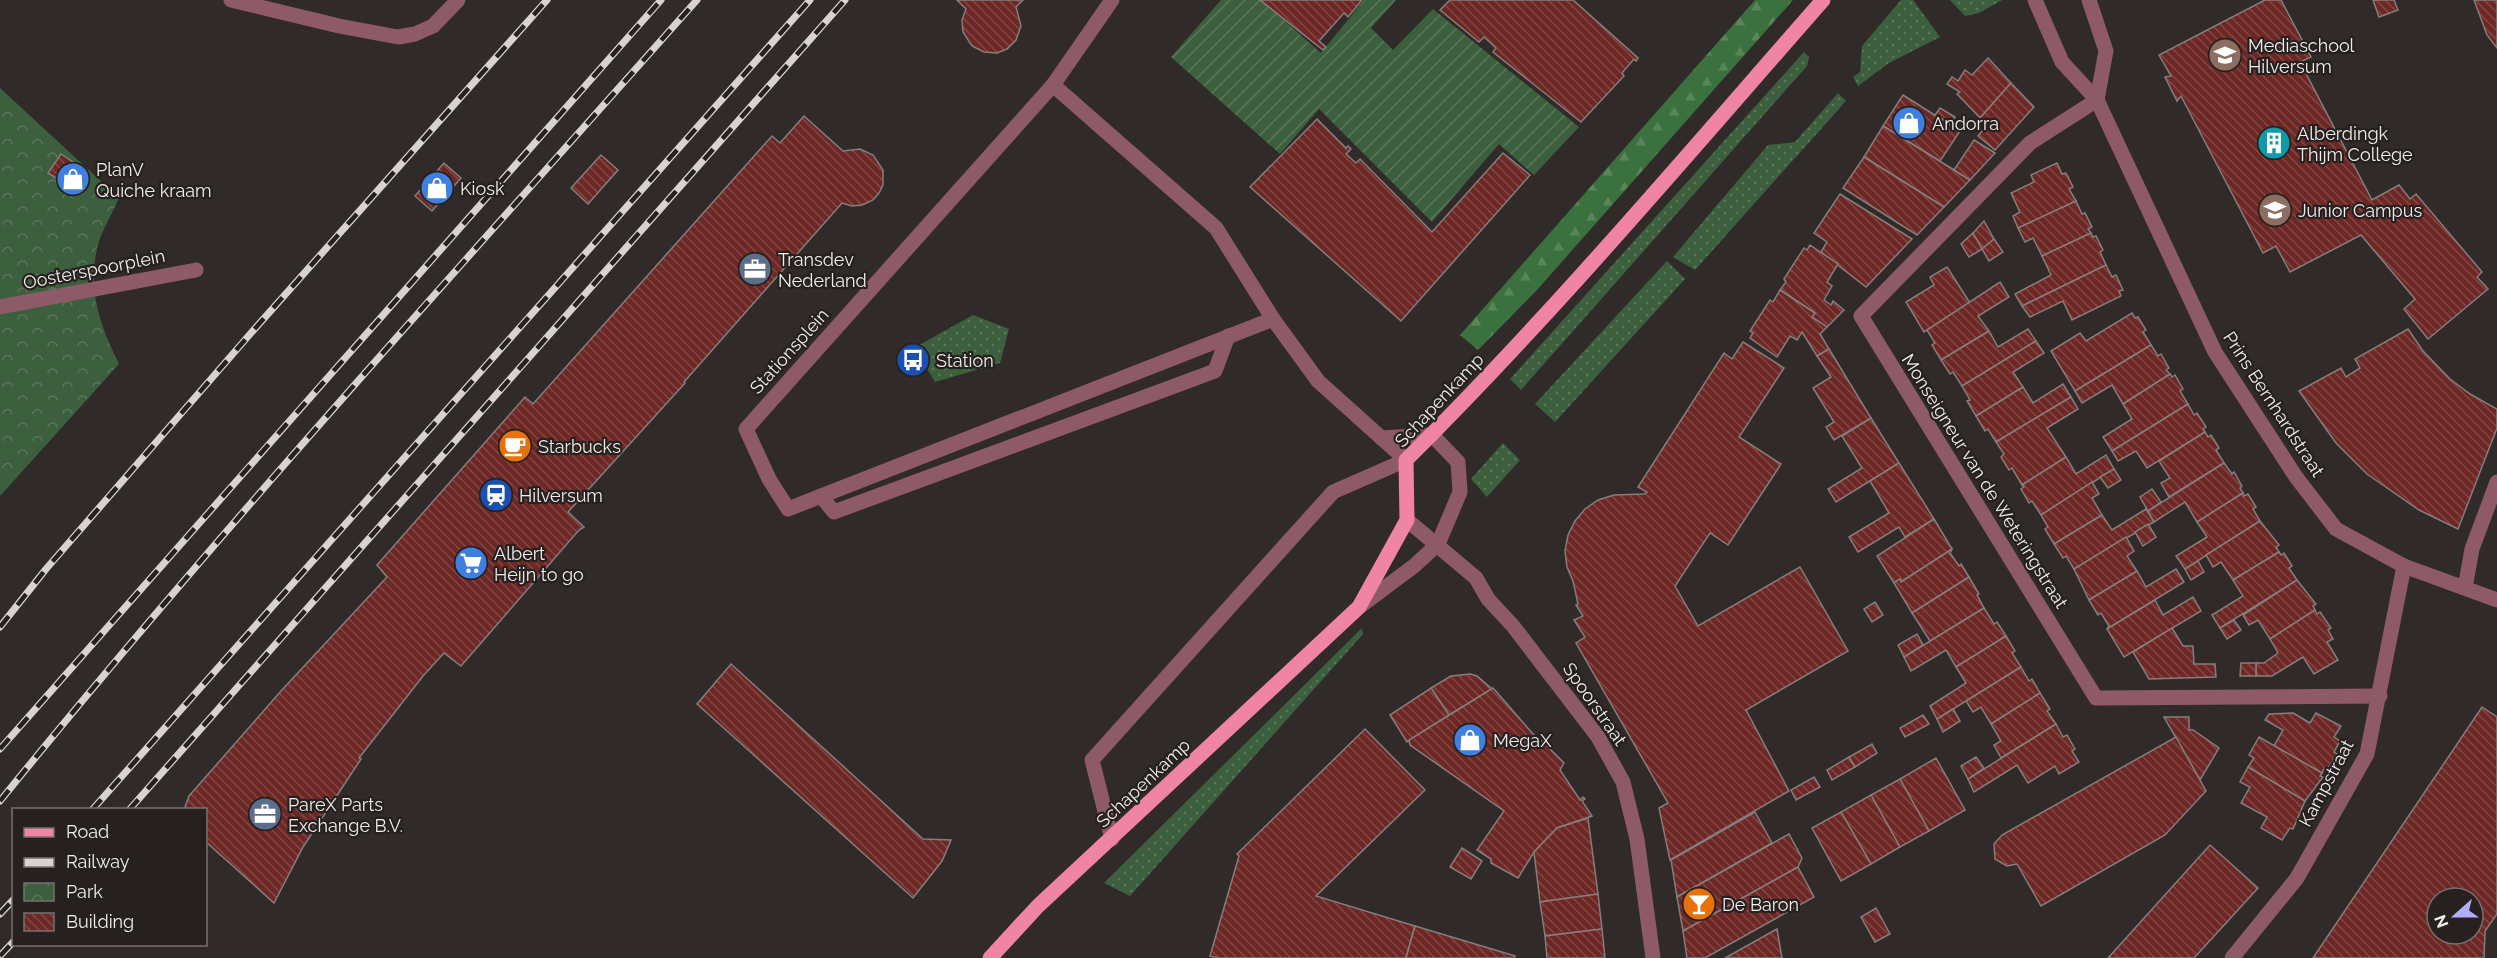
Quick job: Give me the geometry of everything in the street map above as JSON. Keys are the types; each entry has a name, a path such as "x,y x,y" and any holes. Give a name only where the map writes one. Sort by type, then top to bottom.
{"main road":[{"name":"Schapenkamp","path":"990,958 1038,906 1359,607 1407,520 1406,460 1432,435 1648,200 1823,0"}],"street":[{"path":"231,0 349,28 398,37 433,26 458,0"},
{"path":"1112,0 1053,85 1216,228 1273,319 1318,381 1406,460 1333,492 1092,760 1112,839"},
{"name":"Prins Bernhardstraat","path":"2035,0 2062,62 2097,100 2215,352 2296,477 2336,529 2404,566 2497,600"},
{"path":"2089,0 2106,51 2097,100"},
{"name":"Stationsplein","path":"1053,85 746,429 769,479 788,509 1273,319"},
{"name":"Monseigneur van de Weteringstraat","path":"2097,100 2031,143 1861,316 2096,698 2380,696"},
{"name":"Oosterspoorplein","path":"0,307 196,270"},
{"path":"821,496 834,512 1215,371 1228,336"},
{"path":"1359,607 1414,566 1438,544 1460,492 1458,462 1432,435 1381,438"},
{"path":"2465,588 2472,549 2497,482"},
{"name":"Spoorstraat","path":"1407,520 1476,578 1488,599 1513,626 1598,737 1623,782 1637,839 1653,958"},
{"name":"Kampstraat","path":"2232,958 2297,878 2367,754 2404,566"}],"green space":[{"path":"1221,0 1261,0 1321,53 1364,0 1396,0 1371,28 1393,50 1433,9 1579,127 1534,175 1499,144 1432,222 1319,109 1280,154 1171,57"},
{"path":"1755,0 1793,0 1537,290 1478,350 1460,335"},
{"path":"1901,0 1913,0 1940,37 1889,63 1858,86 1853,77 1860,72 1862,46"},
{"path":"1950,0 2002,0 1979,13 1965,16"},
{"path":"1804,52 1809,57 1807,66 1521,390 1510,379"},
{"path":"0,88 119,198 99,241 95,258 94,289 100,319 119,364 0,496"},
{"path":"1838,93 1846,101 1695,270 1673,257 1768,145 1795,142"},
{"path":"1667,261 1685,279 1555,422 1535,404"},
{"path":"973,315 1009,329 1000,363 935,382 914,348"},
{"path":"1503,443 1520,460 1487,497 1471,479"},
{"path":"1362,628 1363,634 1130,896 1104,883"}],"building":[{"path":"957,0 1023,0 1016,7 1021,26 1016,40 1007,49 997,53 984,52 972,46 963,32 962,20 966,9"},
{"path":"1260,0 1362,0 1348,17 1344,13 1319,41 1326,47 1323,50"},
{"path":"1450,0 1573,0 1638,58 1636,61 1634,59 1622,73 1624,76 1581,122 1493,52 1496,48 1484,37 1479,42 1440,10"},
{"name":"Alberdingk Thijm College","path":"2265,0 2281,0 2311,57 2300,62 2372,200 2399,185 2410,199 2416,194 2482,272 2477,277 2488,289 2428,339 2404,309 2415,299 2361,235 2290,272 2276,246 2263,253 2181,96 2177,101 2165,77 2171,76 2159,55"},
{"path":"2373,0 2394,0 2398,10 2379,17"},
{"path":"2474,0 2497,0 2497,48 2487,35"},
{"path":"1988,58 2011,83 1980,118 1957,94 1960,92 1947,84 1952,77 1958,81 1965,70 1972,75"},
{"path":"2011,83 2034,107 1995,150 1978,136 1987,125 1980,118"},
{"path":"1903,95 1960,131 1940,161 1883,126"},
{"path":"1940,108 1955,117 1951,124 1935,115"},
{"path":"804,116 843,151 860,149 873,155 883,170 883,185 873,200 862,205 852,206 842,203 685,383 568,512 584,527 461,666 444,653 423,676 359,758 361,759 303,847 274,903 207,843 207,808 185,808 189,796 281,691 387,577 377,565 525,397 533,404 772,136 780,143"},
{"path":"1317,119 1346,148 1348,146 1351,149 1346,154 1356,163 1360,159 1432,232 1503,153 1530,175 1401,321 1250,187"},
{"path":"1883,126 1970,180 1944,207 1864,157"},
{"path":"1974,140 1995,153 1970,180 1954,170"},
{"path":"61,154 79,166 67,185 48,173"},
{"path":"601,155 618,170 588,204 571,188"},
{"path":"1864,157 1944,207 1917,235 1843,188"},
{"path":"444,163 461,178 432,211 415,196"},
{"path":"2057,163 2062,174 2066,173 2073,187 2069,189 2076,201 2018,228 2013,216 2020,212 2011,193 2034,182 2031,175"},
{"path":"1840,194 1912,239 1866,287 1821,252 1827,242 1814,233"},
{"path":"2076,201 2092,227 2088,229 2091,233 2042,256 2033,238 2025,242 2018,228"},
{"path":"1984,221 1994,239 1982,249 1973,233"},
{"path":"1973,233 1982,249 1969,257 1961,244"},
{"path":"2091,233 2093,237 2096,236 2103,250 2100,252 2106,265 2022,306 2015,294 2051,275 2042,256"},
{"path":"1994,239 2003,252 1989,261 1982,249"},
{"path":"1810,245 1838,264 1827,282 1832,286 1824,300 1831,305 1833,301 1844,310 1827,327 1812,317 1815,313 1780,290 1786,282 1784,279 1804,248 1807,250"},
{"path":"2106,265 2112,277 2116,275 2123,290 2119,291 2121,296 2072,320 2063,301 2030,317 2022,306"},
{"path":"1947,267 1970,303 1924,332 1906,302 1934,285 1930,277"},
{"path":"2000,282 2009,297 1978,316 1989,331 1941,360 1932,345 1935,343 1927,330"},
{"path":"1780,290 1815,313 1812,317 1827,327 1820,334 1829,349 1817,356 1802,332 1797,340 1790,336 1777,357 1750,338 1753,333 1750,331 1770,300 1773,302"},
{"path":"2132,313 2135,318 2138,317 2146,330 2143,332 2151,345 2075,391 2051,351 2080,333 2086,341"},
{"path":"2028,329 2036,341 1962,386 1941,360 1989,331 1998,347"},
{"path":"2408,329 2423,351 2450,379 2470,394 2497,409 2497,428 2458,529 2419,510 2367,474 2336,443 2299,391 2341,368 2346,377 2360,368 2355,359"},
{"path":"2036,341 2044,353 2013,372 2023,387 1976,416 1967,401 1970,400 1962,386"},
{"path":"1743,342 1784,368 1739,437 1781,464 1728,545 1710,533 1675,586 1698,626 1800,567 1848,651 1746,710 1789,791 1670,860 1659,808 1668,803 1576,643 1585,637 1574,620 1583,616 1576,605 1578,604 1567,567 1565,551 1568,535 1575,521 1585,509 1598,500 1614,495 1647,492 1638,487 1724,353 1732,359"},
{"path":"2151,345 2158,356 2161,354 2169,368 2166,370 2170,374 2123,404 2112,385 2082,403 2075,391"},
{"path":"1829,349 1871,418 1834,440 1826,427 1834,422 1813,388 1831,377 1817,356"},
{"path":"2170,374 2172,377 2175,375 2183,389 2180,391 2188,404 2112,451 2103,437 2132,419 2123,404"},
{"path":"2063,384 2071,397 1996,442 1988,429 1985,431 1976,416 2023,387 2033,403"},
{"path":"2071,397 2078,409 2047,428 2066,457 2022,485 2012,468 2009,470 2001,457 2004,454 1996,442"},
{"path":"2188,404 2194,415 2197,413 2206,427 2203,429 2205,432 2147,468 2136,451 2118,461 2112,451"},
{"path":"1871,418 1899,463 1836,502 1828,489 1862,468 1842,436"},
{"path":"2205,432 2208,437 2211,435 2219,448 2216,450 2224,463 2169,497 2161,483 2170,478 2159,461"},
{"path":"2106,455 2114,469 2041,515 2032,501 2029,503 2021,489 2024,487 2022,485 2066,457 2076,474"},
{"path":"1899,463 1934,519 1905,537 1899,527 1858,552 1849,537 1889,513 1870,481"},
{"path":"2224,463 2232,474 2234,472 2242,486 2240,488 2243,493 2197,522 2185,502 2154,522 2148,511"},
{"path":"2114,469 2121,480 2108,488 2100,477"},
{"path":"2092,482 2099,494 2092,498 2102,515 2054,544 2045,529 2048,527 2041,515"},
{"path":"2152,489 2161,502 2148,511 2140,497"},
{"path":"2243,493 2244,496 2248,494 2256,507 2253,509 2260,521 2185,569 2176,556 2207,537 2197,522"},
{"path":"2146,509 2154,522 2074,569 2066,556 2063,558 2054,544 2102,515 2112,530"},
{"path":"1934,519 1952,549 1901,582 1900,579 1894,583 1877,556"},
{"path":"2260,521 2279,545 2276,547 2279,552 2233,580 2221,562 2213,567 2206,555"},
{"path":"2148,524 2156,537 2143,546 2135,532"},
{"path":"2126,537 2134,551 2127,556 2137,571 2089,600 2074,569"},
{"path":"1952,549 1950,553 1969,577 1912,613 1894,583 1900,579 1901,582"},
{"path":"2279,552 2281,555 2284,553 2292,566 2289,568 2297,580 2220,628 2212,615 2243,596 2233,580"},
{"path":"2198,561 2204,572 2191,580 2185,569"},
{"path":"2176,569 2184,582 2107,629 2109,626 2101,613 2098,615 2089,600 2137,571 2146,587"},
{"path":"1969,577 1984,608 1930,641 1912,613"},
{"path":"2297,580 2316,604 2313,606 2315,610 2270,639 2258,620 2249,625 2243,615"},
{"path":"2193,597 2201,611 2124,657 2107,629 2155,600 2163,615"},
{"path":"1875,602 1883,615 1872,622 1864,609"},
{"path":"1984,608 1994,624 1997,622 2006,636 1956,667 1946,650 1911,671 1904,657"},
{"path":"2315,610 2317,614 2320,612 2331,628 2328,630 2333,639 2327,642 2338,660 2314,674 2303,657 2272,676 2256,676 2256,663 2264,663 2278,653 2270,639"},
{"path":"2234,620 2241,630 2227,639 2220,628"},
{"path":"2172,628 2183,646 2193,646 2194,664 2215,664 2216,677 2149,679 2133,652"},
{"path":"1917,634 1923,645 1904,657 1898,645"},
{"path":"2006,636 2015,651 2012,653 2021,667 1937,719 1930,706 1966,683 1956,667"},
{"path":"2241,663 2256,663 2256,676 2240,676"},
{"path":"731,664 923,839 951,840 942,861 913,898 697,704"},
{"path":"2021,667 2029,681 2032,679 2040,693 1991,724 1981,707 1973,712 1966,701"},
{"path":"1470,674 1477,676 1492,689 1449,715 1431,688 1451,676"},
{"path":"1431,688 1449,715 1407,742 1390,715"},
{"path":"1493,688 1540,742 1542,741 1564,763 1560,770 1580,800 1583,797 1585,799 1582,801 1592,816 1557,828 1534,852 1518,878 1491,863 1491,859 1477,850 1504,811 1410,745 1409,740"},
{"path":"2040,693 2050,709 2047,711 2056,724 2001,758 1994,745 2001,741 1991,724"},
{"path":"2482,707 2497,717 2497,914 2485,931 2485,886 2425,886 2425,946 2484,946 2484,958 2313,958"},
{"path":"1953,709 1960,721 1943,732 1937,719"},
{"path":"2293,713 2310,723 2316,713 2341,726 2334,737 2340,741 2334,752 2337,754 2327,770 2324,769 2322,773 2274,746 2283,730 2265,720 2269,714"},
{"path":"1923,715 1929,724 1905,737 1900,728"},
{"path":"2164,717 2189,717 2189,730 2193,730 2219,748 2200,780"},
{"path":"2056,724 2063,737 2067,735 2075,749 2072,751 2079,762 2059,774 2055,766 2028,783 2017,765 1974,792 1968,779"},
{"path":"1365,729 1425,790 1316,896 1415,926 1406,958 1218,958 1210,956 1239,856 1237,854"},
{"path":"2176,737 2206,791 2165,835 2041,906 2017,864 2007,866 1995,859 1994,844 2002,835"},
{"path":"2259,737 2322,773 2320,776 2323,777 2305,801 2248,767 2254,758 2249,755"},
{"path":"1872,744 1877,753 1855,767 1849,757"},
{"path":"1849,757 1855,767 1832,780 1827,770"},
{"path":"1976,757 1984,768 1968,779 1961,766"},
{"path":"1936,758 1965,810 1929,831 1900,779"},
{"path":"2248,767 2305,801 2293,829 2290,828 2282,840 2261,828 2267,817 2241,803 2250,787 2240,782"},
{"path":"1814,777 1820,787 1796,800 1791,790"},
{"path":"1900,779 1929,831 1900,847 1871,795"},
{"path":"1871,795 1900,847 1871,864 1841,812"},
{"path":"1755,812 1772,843 1677,897 1671,860"},
{"path":"1841,812 1871,864 1841,881 1812,828"},
{"path":"1588,818 1598,894 1540,902 1534,852 1557,828"},
{"path":"1789,834 1802,858 1798,867 1683,931 1677,897"},
{"path":"2210,845 2258,888 2194,958 2108,958"},
{"path":"1462,848 1482,861 1471,879 1450,867"},
{"path":"1798,867 1814,897 1705,958 1687,958 1683,931"},
{"path":"1598,894 1602,929 1545,936 1540,902"},
{"path":"1876,908 1890,934 1875,942 1861,917"},
{"path":"1415,926 1515,956 1514,958 1406,958"},
{"path":"1602,929 1605,958 1547,958 1545,936"},
{"path":"1777,929 1782,958 1725,958"}],"railway":[{"path":"0,627 46,569 251,333 547,0"},
{"path":"0,749 661,0"},
{"path":"0,801 84,698 257,497 697,0"},
{"path":"94,808 810,0"},
{"path":"131,808 845,0"},
{"path":"0,914 12,901"},
{"path":"0,956 12,943"}],"place":[{"name":"Mediaschool Hilversum","path":"2225,55"},
{"name":"Andorra","path":"1909,123"},
{"name":"Alberdingk Thijm College","path":"2274,143"},
{"name":"PlanV Quiche kraam","path":"73,179"},
{"name":"Kiosk","path":"437,188"},
{"name":"Junior Campus","path":"2275,210"},
{"name":"Transdev Nederland","path":"755,269"},
{"name":"Station","path":"913,360"},
{"name":"Starbucks","path":"515,446"},
{"name":"Hilversum","path":"496,495"},
{"name":"Albert Heijn to go","path":"471,563"},
{"name":"MegaX","path":"1470,740"},
{"name":"PareX Parts Exchange B.V.","path":"265,814"},
{"name":"De Baron","path":"1699,904"}]}
